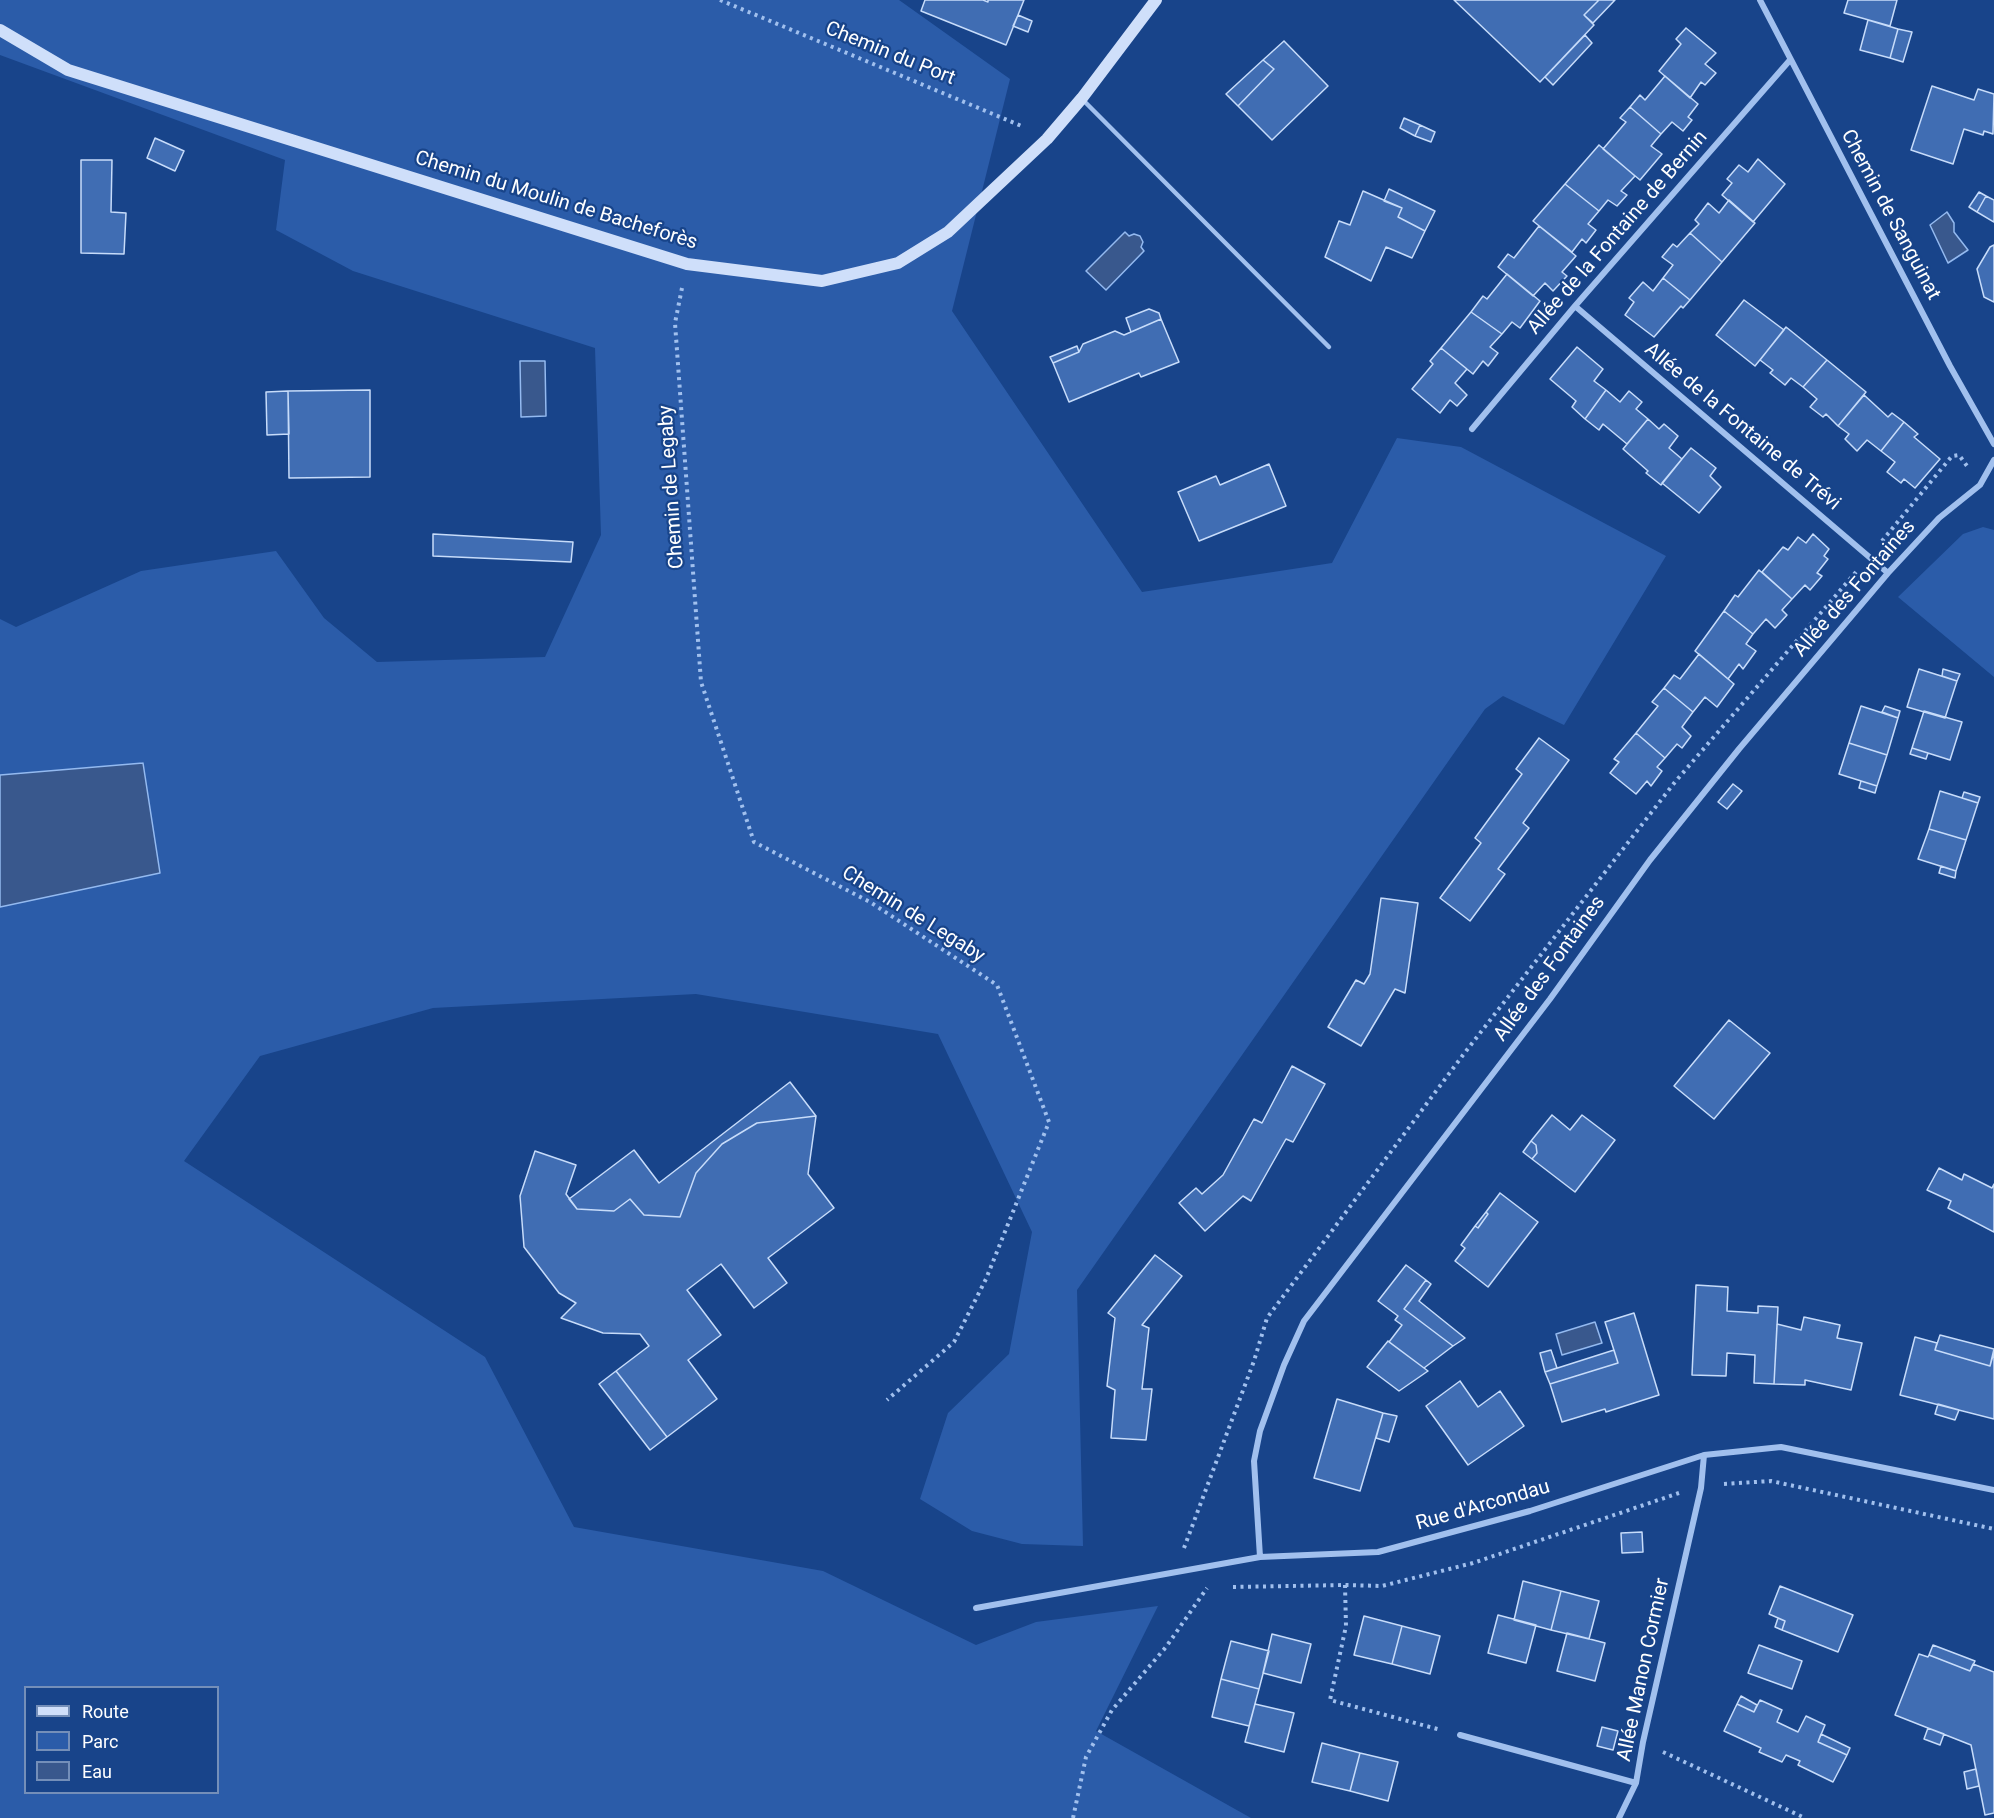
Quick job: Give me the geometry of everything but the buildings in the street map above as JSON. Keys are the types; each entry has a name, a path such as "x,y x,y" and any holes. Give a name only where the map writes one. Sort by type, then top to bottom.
{"main road":[{"name":"Chemin du Moulin de Bacheforès","path":"0,30 68,70 687,264 822,281 898,263 948,232 1047,139 1082,98 1156,0"}],"street":[{"name":"Chemin de Sanguinat","path":"1760,0 1950,366 1994,444"},
{"name":"Allée de la Fontaine de Bernin","path":"1472,429 1575,306 1790,60"},
{"name":"Allée de la Fontaine de Trévi","path":"1575,306 1888,573"},
{"name":"Allée des Fontaines","path":"1260,1557 1254,1461 1260,1431 1284,1365 1304,1321 1550,999 1650,860 1739,749 1888,573 1939,518 1980,485 1994,460"},
{"name":"Rue d'Arcondau","path":"976,1608 1260,1557 1378,1552 1530,1511 1704,1455 1781,1447 1994,1490"},
{"name":"Allée Manon Cormier","path":"1460,1735 1636,1783 1643,1742 1701,1488 1704,1455"},
{"path":"1619,1818 1636,1783"}],"lane":[{"path":"1082,98 1329,347"}],"path":[{"name":"Chemin du Port","path":"720,0 1016,122 1047,139"},
{"name":"Chemin de Legaby","path":"687,264 675,323 700,682 754,842 870,902 997,986 1049,1122 986,1278 954,1342 887,1400"},
{"path":"1230,1587 1382,1586 1473,1563 1675,1494 1731,1482 1771,1481 1994,1529"},
{"path":"1346,1585 1346,1626 1330,1700 1460,1735"},
{"path":"1073,1818 1086,1757 1112,1710 1166,1647 1208,1587 1197,1588"},
{"path":"1643,1742 1805,1818"}],"green space":[{"path":"0,0 899,0 1010,79 952,311 1142,592 1332,563 1397,438 1461,447 1666,556 1564,725 1503,696 1485,709 1077,1290 1083,1546 1022,1544 972,1531 920,1499 948,1413 1009,1354 1032,1232 938,1034 696,994 433,1008 260,1056 184,1161 485,1357 574,1527 823,1571 976,1645 1036,1622 1158,1606 1096,1731 1251,1818 0,1818 0,619 16,627 141,571 276,551 324,618 377,662 545,657 601,535 595,348 353,271 276,230 285,160 0,55"},
{"path":"1983,527 1994,530 1994,677 1898,597 1963,534"}],"water":[{"path":"1947,212 1954,223 1954,232 1968,250 1948,263 1930,225"},
{"path":"1125,232 1129,236 1134,234 1140,236 1143,242 1141,247 1144,251 1106,290 1086,271"},
{"path":"520,361 545,361 546,416 521,417"},
{"path":"143,763 160,873 0,907 0,775"},
{"path":"1595,1322 1602,1343 1562,1355 1556,1334"}]}
